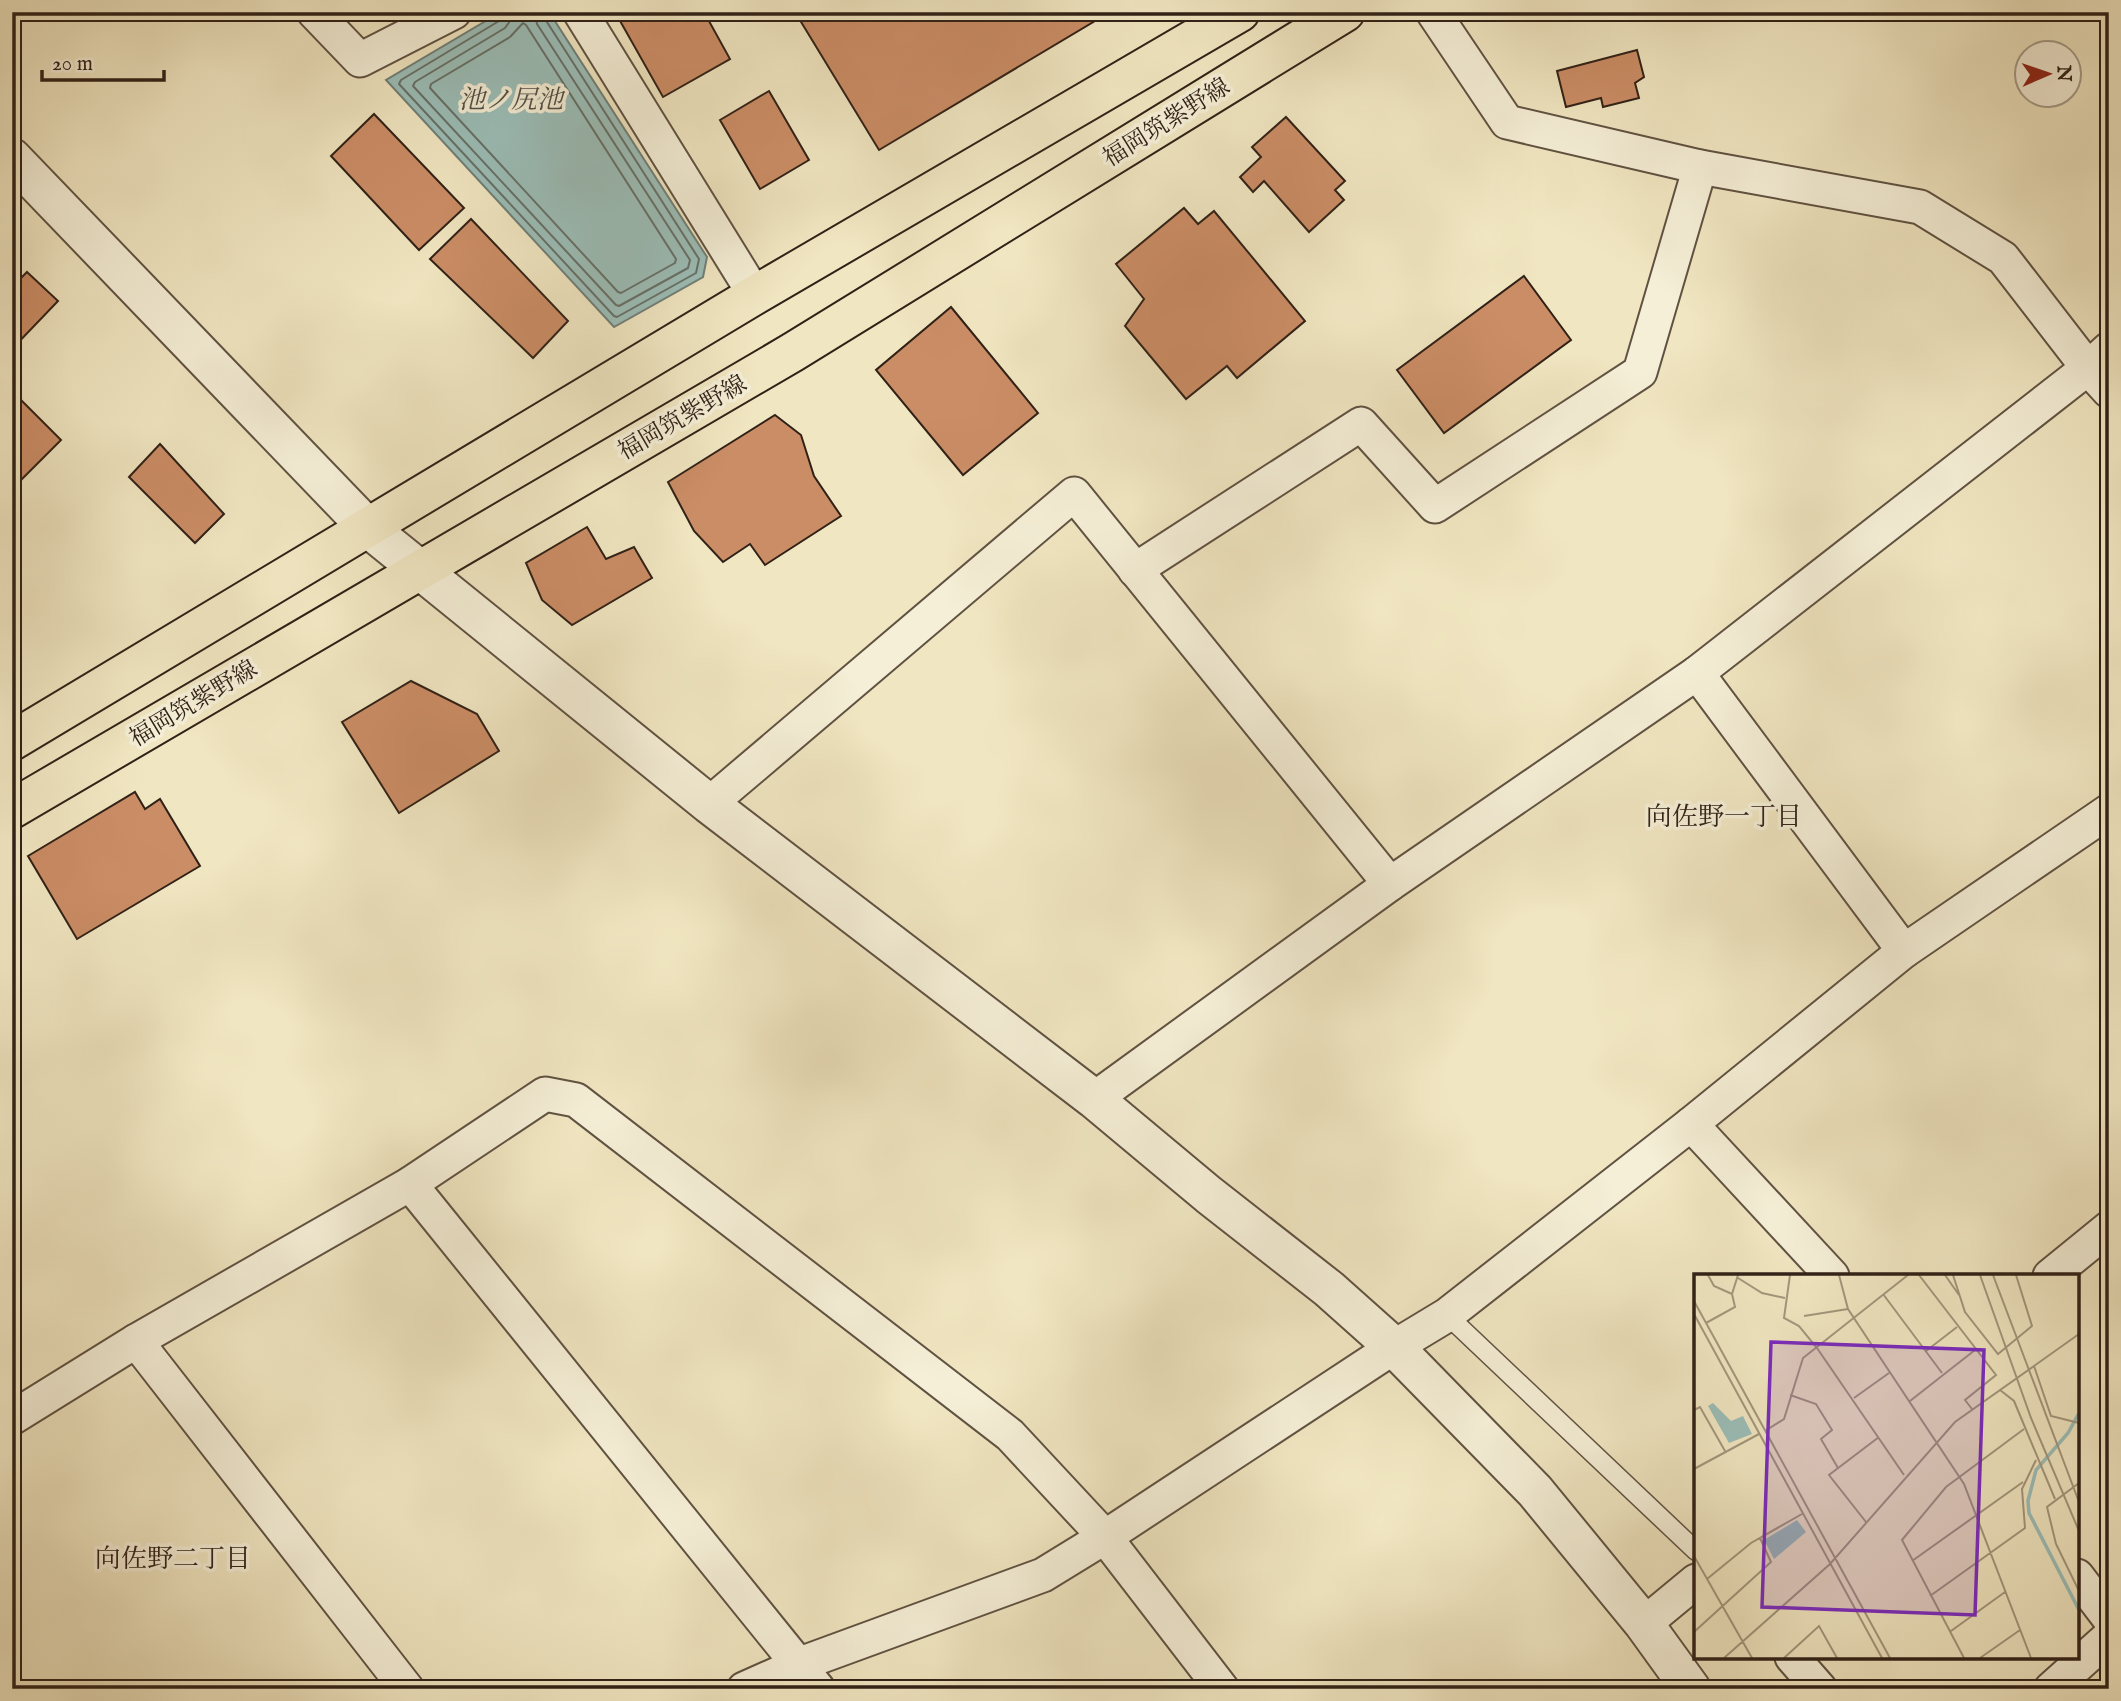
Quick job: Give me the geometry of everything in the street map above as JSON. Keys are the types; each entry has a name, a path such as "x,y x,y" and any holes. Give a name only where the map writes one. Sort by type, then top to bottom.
{"main road":[{"path":"12,741 755,295 1240,12"},
{"name":"福岡筑紫野線","path":"12,809 793,352 1345,12"}],"street":[{"path":"314,12 360,60 454,12"},
{"path":"580,12 755,295"},
{"path":"1094,1099 1390,884 1698,673 2102,370 2003,258 1920,207 1700,167 1507,122 1433,12"},
{"path":"12,158 367,527 709,804 1094,1099 1209,1195 1329,1289 1394,1347 1535,1491 1644,1624 1691,1689"},
{"path":"1135,570 1361,424 1435,506 1640,372 1700,167"},
{"path":"709,804 1074,494 1390,884"},
{"path":"1698,673 1904,951"},
{"path":"744,1689 809,1676 1043,1575 1105,1537 1447,1315 1691,1124 1904,951 2109,811"},
{"path":"12,1418 136,1341 410,1184 545,1094 576,1100 1010,1434 1105,1537 1222,1689"},
{"path":"1691,1124 1830,1274"},
{"path":"410,1184 809,1676"},
{"path":"2053,1274 2105,1240"},
{"path":"136,1341 407,1689"},
{"path":"2079,1579 2109,1618"},
{"path":"1644,1624 1694,1583"},
{"path":"2051,1689 2109,1637"},
{"path":"1794,1659 1820,1689"}],"lane":[{"path":"1447,1315 1694,1549"}],"water":[{"name":"池ノ尻池","path":"501,12 549,12 707,257 703,277 614,327 386,80"}],"building":[{"path":"615,12 704,12 730,59 663,97"},
{"path":"795,12 1110,12 879,150"},
{"path":"1637,50 1644,77 1635,83 1639,98 1603,107 1601,98 1566,107 1557,71"},
{"path":"769,91 809,160 760,189 720,120"},
{"path":"374,114 464,208 419,250 331,156"},
{"path":"1286,117 1345,181 1335,190 1344,200 1309,232 1264,181 1253,192 1240,177 1261,157 1252,147"},
{"path":"1184,208 1198,224 1214,211 1305,321 1237,378 1227,366 1186,399 1125,326 1144,299 1116,264"},
{"path":"471,219 568,321 533,358 430,259"},
{"path":"27,272 58,301 12,349 12,279 16,283"},
{"path":"1524,276 1571,340 1444,433 1397,370"},
{"path":"951,307 1038,413 963,475 876,370"},
{"path":"12,391 61,440 12,489"},
{"path":"775,415 801,435 814,476 841,516 765,565 750,544 723,562 694,531 668,482"},
{"path":"160,444 224,514 195,543 129,477"},
{"path":"587,527 606,559 634,547 652,578 572,625 542,600 526,563"},
{"path":"411,681 477,714 499,751 399,813 342,722"},
{"path":"135,792 145,809 160,799 200,866 77,939 28,856"}],"district":[{"name":"向佐野一丁目","path":"1724,816"},
{"name":"向佐野二丁目","path":"173,1558"}]}
